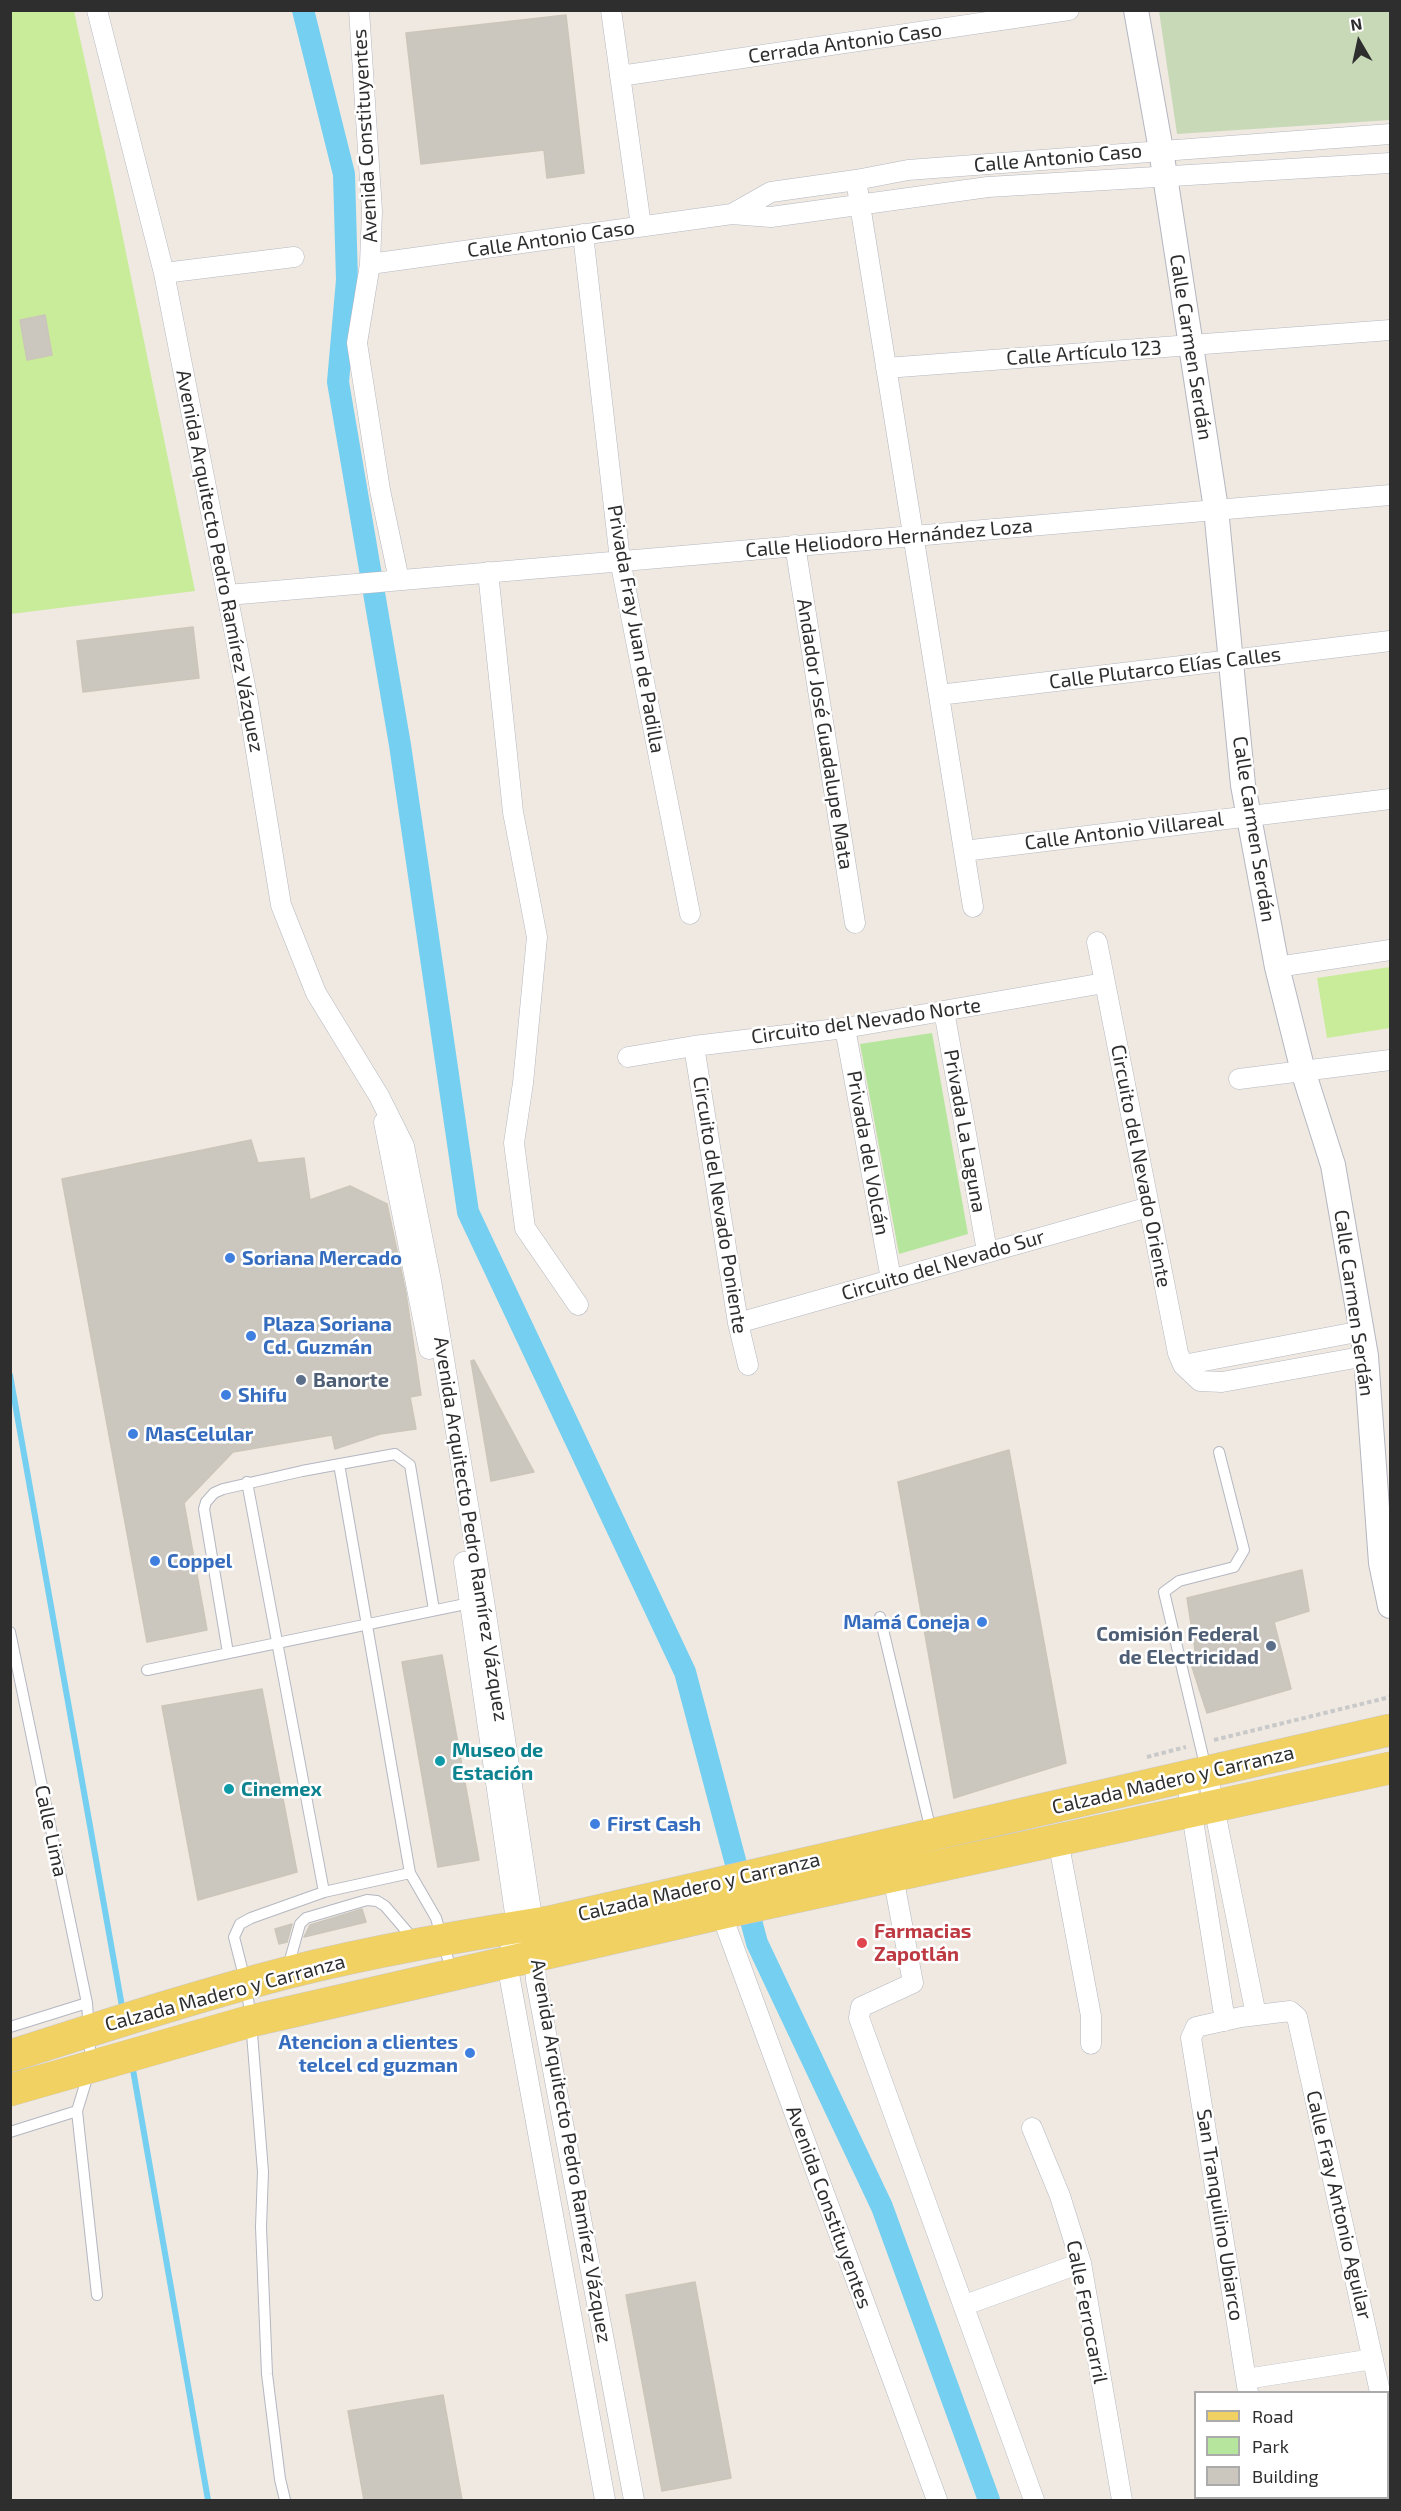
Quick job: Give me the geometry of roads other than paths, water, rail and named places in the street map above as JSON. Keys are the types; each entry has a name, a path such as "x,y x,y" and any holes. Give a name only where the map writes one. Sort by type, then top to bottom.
{"main road":[{"name":"Calzada Madero y Carranza","path":"10,2090 251,2021 521,1960 723,1902 757,1874 1390,1730"},
{"name":"Calzada Madero y Carranza","path":"10,2056 92,2020 172,2005 286,1973 429,1941 525,1926 723,1902 765,1904 1390,1768"},
{"path":"1000,1819 1007,1851"},
{"path":"815,1861 823,1891"}],"street":[{"name":"Avenida Arquitecto Pedro Ramírez Vázquez","path":"97,10 164,273 247,696 281,905 316,993 379,1096 404,1146 431,1281 525,1926 521,1960 563,2268 604,2500"},
{"name":"Avenida Constituyentes","path":"359,10 372,211 370,264 357,343 394,581"},
{"path":"611,10 640,226"},
{"name":"Cerrada Antonio Caso","path":"620,75 1069,10"},
{"name":"Calle Carmen Serdán","path":"1136,10 1161,150 1216,510 1243,785 1276,967 1303,1071 1333,1165 1366,1356 1381,1563 1389,1597"},
{"name":"Calle Antonio Caso","path":"732,214 771,192 908,170 1390,134"},
{"name":"Calle Antonio Caso","path":"370,264 732,214 771,217 860,207 988,187 1390,163"},
{"path":"856,180 973,907"},
{"name":"Privada Fray Juan de Padilla","path":"583,234 620,561 690,914"},
{"path":"164,273 294,257"},
{"name":"Calle Artículo 123","path":"886,368 1390,330"},
{"name":"Calle Heliodoro Hernández Loza","path":"228,596 1390,495"},
{"name":"Andador José Guadalupe Mata","path":"795,545 855,923"},
{"path":"488,572 513,812 537,937 514,1143 525,1228 578,1305"},
{"name":"Calle Plutarco Elías Calles","path":"939,694 1390,641"},
{"name":"Calle Antonio Villareal","path":"964,851 1390,799"},
{"name":"Circuito del Nevado Oriente","path":"1097,942 1149,1208 1183,1365"},
{"path":"1276,967 1390,950"},
{"name":"Circuito del Nevado Norte","path":"628,1057 694,1046 845,1028 1104,983"},
{"name":"Privada La Laguna","path":"944,1011 987,1251"},
{"name":"Privada del Volcán","path":"845,1028 891,1279"},
{"name":"Circuito del Nevado Poniente","path":"694,1046 738,1323 748,1365"},
{"path":"1239,1079 1390,1060"},
{"name":"Avenida Arquitecto Pedro Ramírez Vázquez","path":"379,1096 445,1435 470,1603 525,1926 521,1960 538,1991 634,2500"},
{"name":"Circuito del Nevado Sur","path":"738,1323 987,1251 1149,1208"},
{"path":"1183,1365 1362,1331"},
{"path":"1183,1365 1200,1382 1222,1382 1366,1356"},
{"path":"1197,1774 1203,1808 1225,2020 1256,2015 1203,1808"},
{"path":"1058,1840 1091,2016 1091,2044"},
{"path":"894,1876 913,1983 861,2007 859,2018 1034,2500"},
{"name":"Avenida Constituyentes","path":"723,1902 937,2500"},
{"name":"Calle Fray Antonio Aguilar","path":"1256,2015 1290,2011 1297,2017 1380,2391"},
{"name":"San Tranquilino Ubiarco","path":"1225,2020 1196,2027 1191,2038 1247,2386"},
{"name":"Calle Ferrocarril","path":"1032,2128 1059,2196 1081,2263 1122,2500"},
{"path":"563,2268 591,2263"},
{"path":"965,2305 1081,2263"},
{"path":"1247,2386 1373,2359"}],"lane":[{"path":"1197,1774 1164,1592 1179,1581 1234,1567 1244,1550 1219,1452"},
{"path":"228,1653 204,1509 206,1502 214,1493 247,1482 395,1454 410,1465 434,1610"},
{"path":"339,1464 410,1873 436,1918 429,1941"},
{"path":"247,1482 324,1892"},
{"path":"147,1670 470,1603"},
{"path":"880,1617 932,1834"},
{"name":"Calle Lima","path":"10,1632 92,2020 99,2063 77,2111"},
{"path":"285,2500 280,2479 267,2374 261,2228 263,2172 251,2021 246,1984 234,1937 240,1924 251,1918 324,1892 410,1873"},
{"path":"286,1973 300,1924 306,1918 366,1900 377,1901 385,1906 429,1941 453,1975"},
{"path":"10,2026 92,2020"},
{"path":"10,2132 77,2111 97,2295"}],"waterway":[{"path":"303,10 344,174 347,280 338,382 400,745 468,1212 685,1672 757,1943 882,2207 989,2500"},
{"path":"10,1375 123,2012"},
{"path":"132,2064 208,2500"}],"place":[{"name":"Soriana Mercado","path":"230,1258"},
{"name":"Plaza Soriana Cd. Guzmán","path":"251,1336"},
{"name":"Banorte","path":"301,1380"},
{"name":"Shifu","path":"226,1395"},
{"name":"MasCelular","path":"133,1434"},
{"name":"Coppel","path":"155,1561"},
{"name":"Mamá Coneja","path":"982,1622"},
{"name":"Comisión Federal de Electricidad","path":"1271,1646"},
{"name":"Museo de Estación","path":"440,1761"},
{"name":"Cinemex","path":"229,1789"},
{"name":"First Cash","path":"595,1824"},
{"name":"Farmacias Zapotlán","path":"862,1943"},
{"name":"Atencion a clientes telcel cd guzman","path":"470,2053"}]}
